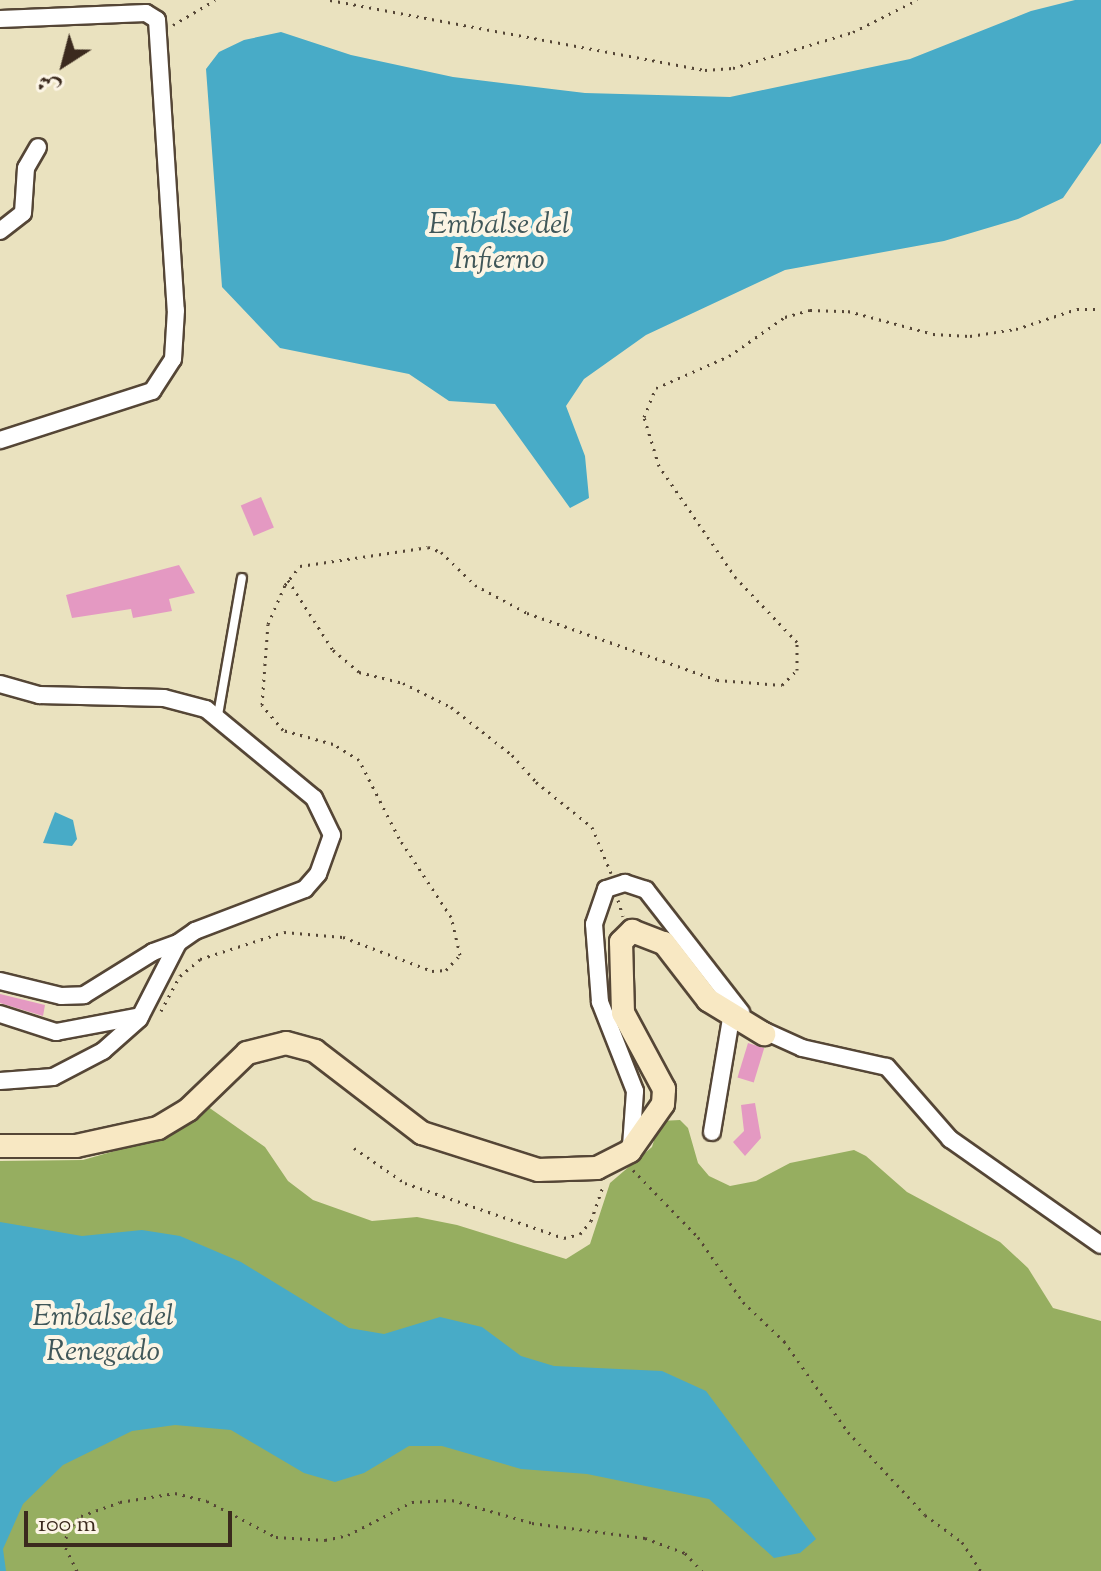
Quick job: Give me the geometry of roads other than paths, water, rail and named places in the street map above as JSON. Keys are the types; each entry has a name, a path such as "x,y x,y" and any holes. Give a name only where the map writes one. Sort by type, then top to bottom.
{"street":[{"path":"0,19 146,13 157,20 176,310 171,366 159,385 144,395 0,440"},
{"path":"0,231 15,225 23,213 26,168 38,147"},
{"path":"0,684 39,695 175,699 218,715 314,798 332,835 318,874 305,889 204,927 178,943 153,952 84,995 61,996 0,981"},
{"path":"630,1151 635,1091 604,1022 594,935 599,902 614,885 632,884 651,895 727,999 764,1034"},
{"path":"0,1146 76,1146 158,1128 188,1110 247,1053 286,1043 315,1051 422,1133 538,1170 597,1168 630,1151 656,1119 664,1096 623,1013 619,972 621,942 628,932 664,943 708,1000 731,1018 764,1034 887,1067 950,1139 1101,1245"},
{"path":"0,1081 67,1072 92,1059 140,1018 178,943"},
{"path":"0,1014 56,1032 140,1018"},
{"path":"712,1132 731,1018"}],"lane":[{"path":"218,715 242,578"}],"water":[{"name":"Embalse del Infierno","path":"1075,0 1101,0 1101,143 1063,198 1018,219 944,241 785,270 646,335 584,379 566,406 585,456 589,498 570,508 495,404 449,401 409,374 280,348 222,287 206,69 219,52 244,40 281,32 351,55 453,77 585,93 730,97 910,59 1031,11"},
{"path":"55,812 73,820 77,839 72,846 43,843"},
{"name":"Embalse del Renegado","path":"0,1222 82,1236 142,1230 180,1236 241,1262 349,1328 384,1334 440,1317 482,1327 521,1356 554,1366 662,1371 706,1391 816,1539 800,1553 774,1558 709,1499 587,1474 521,1469 442,1446 409,1446 364,1473 335,1482 304,1473 231,1430 175,1425 132,1431 63,1465 23,1504 3,1549 6,1571 0,1571"}]}
